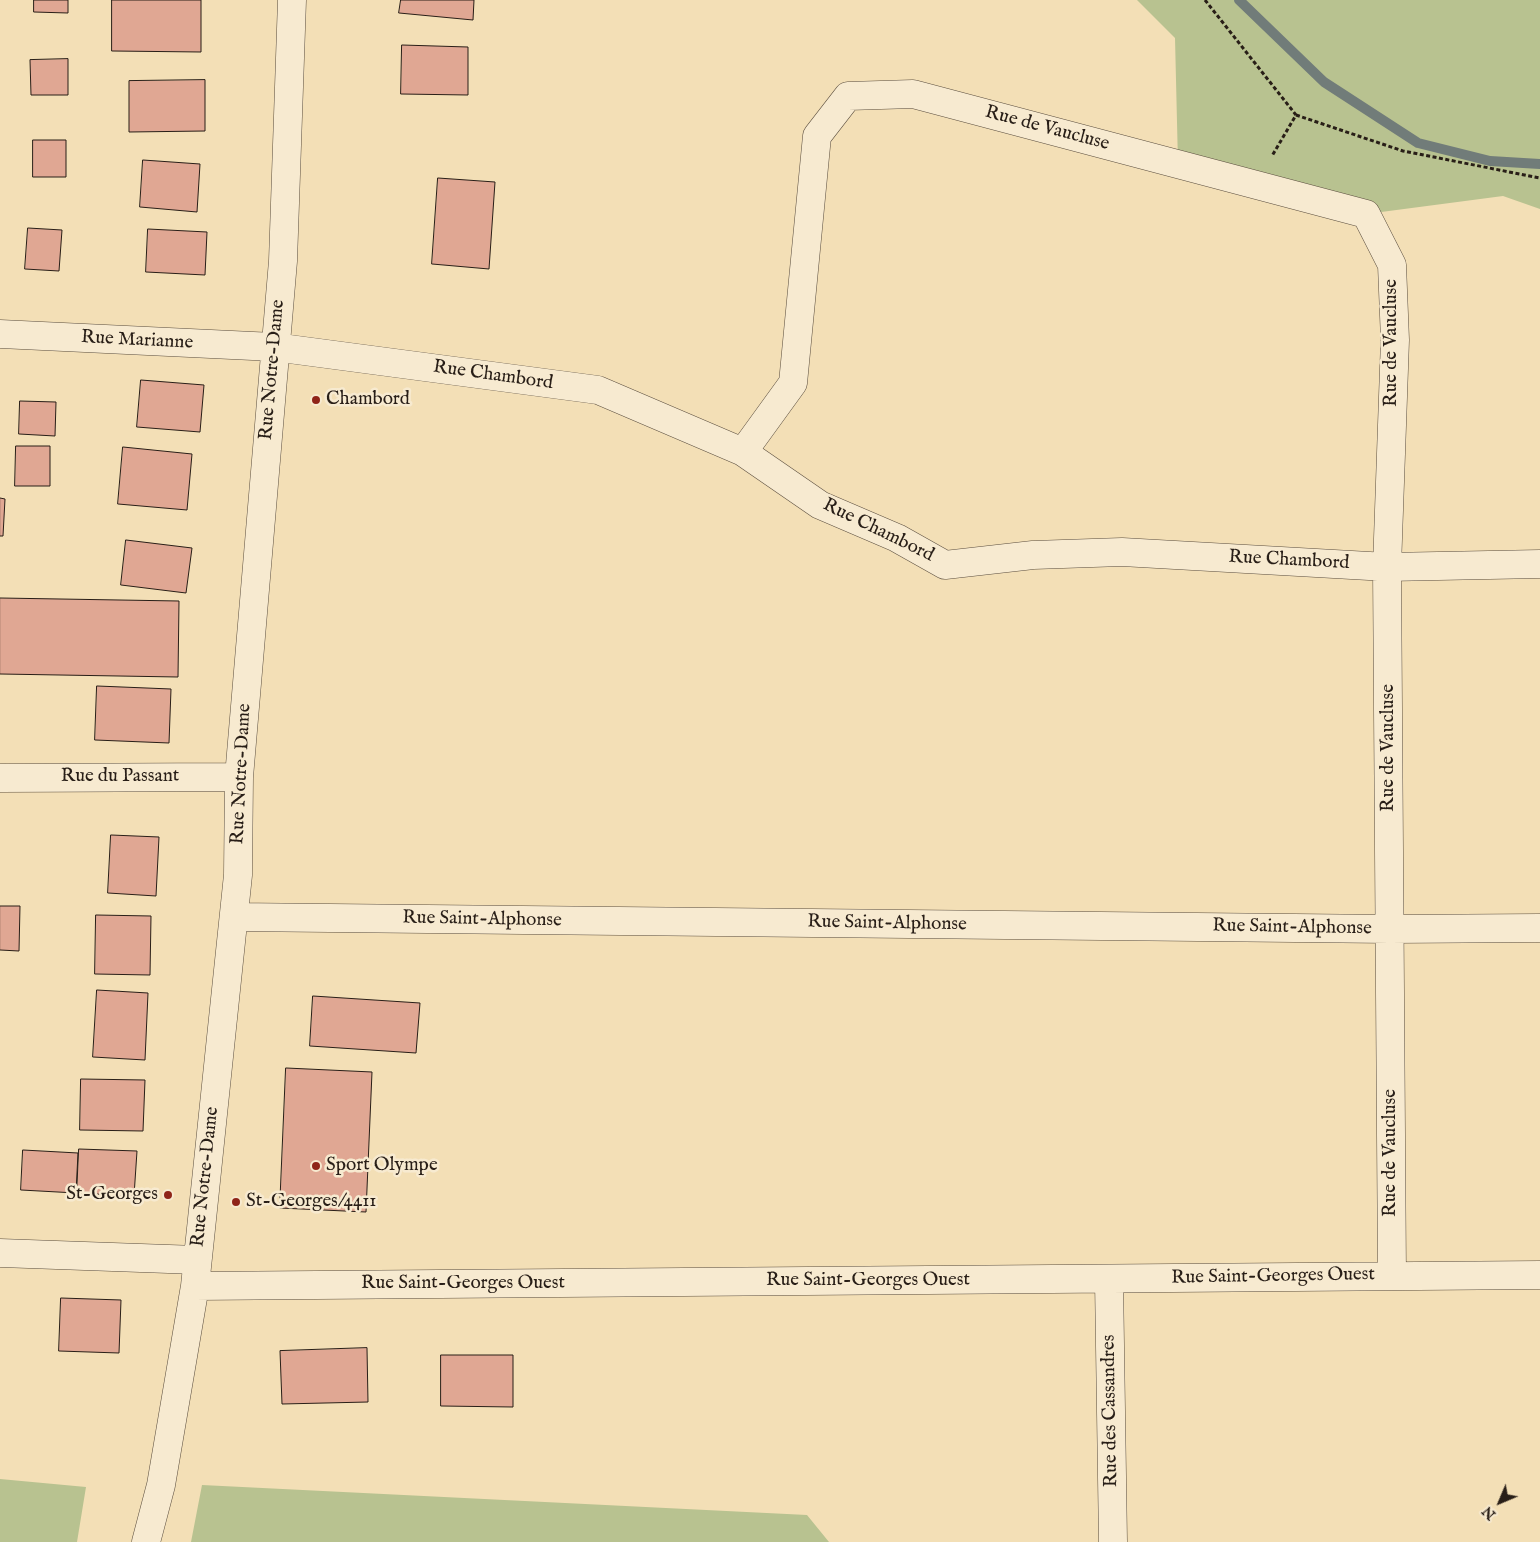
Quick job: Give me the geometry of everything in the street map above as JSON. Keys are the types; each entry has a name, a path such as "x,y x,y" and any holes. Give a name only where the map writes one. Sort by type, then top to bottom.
{"street":[{"name":"Rue Notre-Dame","path":"146,1542 160,1485 196,1273 234,917 238,874 239,776 274,347 283,261 292,0"},
{"name":"Rue de Vaucluse","path":"743,452 793,382 817,136 848,96 913,94 1366,214 1392,265 1395,340 1388,567 1392,1276"},
{"name":"Rue Marianne","path":"0,334 274,347"},
{"name":"Rue Chambord","path":"274,347 598,390 743,452 820,505 897,538 945,564 1033,555 1122,552 1388,567 1540,564"},
{"name":"Rue du Passant","path":"0,778 239,776"},
{"name":"Rue Saint-Alphonse","path":"234,917 1390,929 1540,928"},
{"name":"Rue Saint-Georges Ouest","path":"0,1253 196,1273 1109,1280 1540,1275"},
{"name":"Rue des Cassandres","path":"1109,1280 1113,1542"}],"path":[{"path":"1205,0 1296,114 1404,151 1540,178"},
{"path":"1256,185 1296,114"}],"green space":[{"path":"1137,0 1540,0 1540,209 1503,196 1366,214 1178,164 1175,38"},
{"path":"0,1479 86,1487 77,1542 0,1542"},
{"path":"202,1485 807,1515 829,1542 191,1542"}],"building":[{"path":"34,0 68,0 68,13 34,12"},
{"path":"112,0 201,0 201,52 112,51"},
{"path":"401,0 474,0 473,20 399,13"},
{"path":"402,45 468,47 468,95 401,94"},
{"path":"68,59 68,95 31,95 30,60"},
{"path":"205,80 205,131 129,132 129,81"},
{"path":"33,140 66,140 66,177 33,177"},
{"path":"143,160 200,164 197,212 140,207"},
{"path":"438,178 495,182 489,269 432,264"},
{"path":"28,228 62,230 59,271 25,269"},
{"path":"148,229 207,232 205,275 146,272"},
{"path":"141,380 204,385 200,432 137,427"},
{"path":"20,401 56,402 55,436 19,434"},
{"path":"16,446 50,446 50,486 15,486"},
{"path":"123,447 192,454 187,510 118,504"},
{"path":"0,498 5,499 3,536 0,536"},
{"path":"126,540 192,548 186,593 121,585"},
{"path":"0,598 179,601 178,677 0,674"},
{"path":"97,686 171,689 169,743 95,740"},
{"path":"111,835 159,837 156,896 108,893"},
{"path":"0,906 20,906 19,951 0,950"},
{"path":"96,915 151,916 150,975 95,974"},
{"path":"97,990 148,993 145,1060 93,1057"},
{"path":"313,996 420,1003 416,1053 310,1046"},
{"path":"286,1068 372,1072 366,1212 280,1208"},
{"path":"81,1079 145,1080 143,1131 80,1130"},
{"path":"79,1149 137,1151 134,1196 77,1193"},
{"path":"23,1150 78,1153 76,1193 21,1190"},
{"path":"61,1298 121,1300 119,1353 59,1351"},
{"path":"367,1348 368,1402 282,1404 280,1351"},
{"path":"441,1355 513,1355 513,1407 441,1406"}],"waterway":[{"path":"1239,0 1324,82 1418,143 1490,161 1540,164"}],"place":[{"name":"Chambord","path":"316,400"},
{"name":"Sport Olympe","path":"316,1166"},
{"name":"St-Georges","path":"168,1195"},
{"name":"St-Georges/4411","path":"236,1202"}]}
